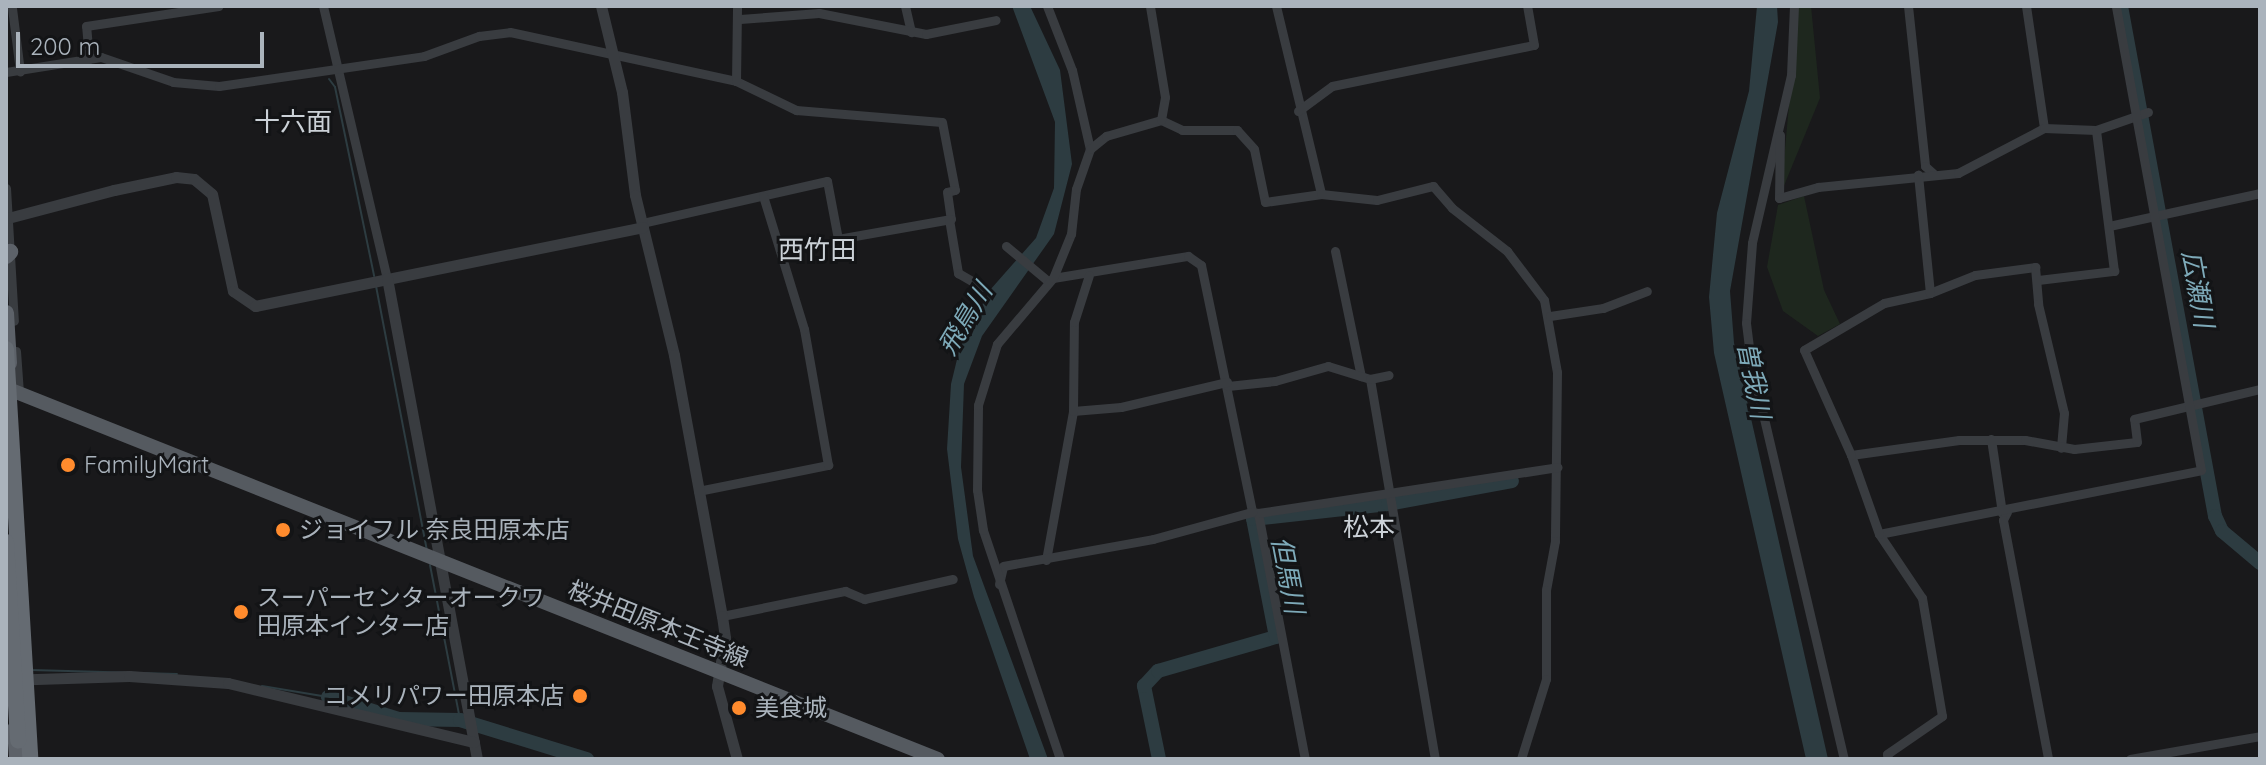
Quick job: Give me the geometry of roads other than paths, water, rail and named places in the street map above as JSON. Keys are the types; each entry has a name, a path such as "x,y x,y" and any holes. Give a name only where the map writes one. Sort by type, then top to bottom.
{"highway":[{"path":"6,313 12,391 18,759"},
{"path":"6,349 32,759"},
{"path":"6,542 18,759"},
{"path":"6,582 16,680 32,759"}],"main road":[{"name":"桜井田原本王寺線","path":"12,391 938,759"}],"street":[{"path":"89,59 86,26 172,10 219,6"},
{"path":"323,6 432,558 470,713 477,759"},
{"path":"601,6 613,52 642,225 663,303 722,616 725,638 717,670 737,759"},
{"path":"736,81 740,19 737,6"},
{"path":"905,6 911,32"},
{"path":"1047,6 1072,70 1090,149"},
{"path":"1150,6 1165,97 1161,120"},
{"path":"1276,6 1296,83 1298,111 1321,194"},
{"path":"1298,111 1332,86 1534,45 1527,6"},
{"path":"1794,6 1791,75 1752,243 1746,323 1751,363 1844,759"},
{"path":"1908,6 1925,166 1934,174"},
{"path":"2026,6 2044,128"},
{"path":"1879,534 2004,513 2201,470 2193,402 2159,216 2116,6"},
{"path":"12,8 20,71"},
{"path":"740,19 819,13 926,34 996,20"},
{"path":"6,72 101,57 173,82 204,86 424,56 479,36 510,32 736,81 796,110 942,122 955,190 947,192 958,273 982,287"},
{"path":"1779,132 1779,198 1818,187 1958,173 2044,128 2096,130 2140,113"},
{"path":"1060,759 999,584 977,490 978,405 997,344 1051,280 1071,234 1076,189 1090,149 1106,136 1161,120 1182,130 1237,130 1254,149 1265,202 1321,194 1377,200 1433,186 1440,189 1452,208 1478,224 1515,260 1550,316 1557,372 1557,467 1555,541 1545,606 1546,679 1521,759"},
{"path":"2038,280 2114,271 2096,130"},
{"path":"1918,175 1930,293"},
{"path":"8,218 185,177 212,194 229,284 242,301 263,306 642,225 827,181 838,239 949,219"},
{"path":"6,188 12,391"},
{"path":"2109,226 2260,193"},
{"path":"698,491 828,465 804,329 763,196"},
{"path":"1008,248 1051,280 1196,258 1228,384 1305,759"},
{"path":"1335,251 1390,490 1435,759"},
{"path":"1888,759 1887,754 1942,716 1919,591 1879,534 1851,455 1804,350 1884,303 1930,293 1975,275 2035,267 2038,304 2064,413 2061,448"},
{"path":"1046,560 1073,411 1074,322 1089,275"},
{"path":"1550,316 1603,308 1647,291"},
{"path":"1073,411 1121,407 1228,384 1275,381 1328,366 1366,377 1389,375"},
{"path":"1851,455 1991,439 2061,448 2137,442 2134,419 2193,402 2260,389"},
{"path":"1991,439 2048,759"},
{"path":"999,584 1003,566 1153,539 1255,512 1557,467"},
{"path":"722,616 845,591 864,599 953,579"},
{"path":"16,680 129,676 228,683 474,736"},
{"path":"2130,759 2260,736"}],"waterway":[{"name":"広瀬川","path":"2121,6 2215,516 2222,531 2260,563"},
{"path":"329,79 335,87 374,276"},
{"path":"376,286 427,550"},
{"name":"但馬川","path":"1159,759 1144,686 1158,671 1276,637 1253,519 1388,504 1512,481"},
{"path":"430,565 460,720"},
{"path":"31,670 177,674"},
{"path":"262,686 328,697"},
{"path":"328,697 399,719 460,720 587,759"}],"place":[{"name":"FamilyMart","path":"68,465"},
{"name":"ジョイフル 奈良田原本店","path":"283,530"},
{"name":"スーパーセンターオークワ 田原本インター店","path":"241,612"},
{"name":"コメリパワー田原本店","path":"580,696"},
{"name":"美食城","path":"739,708"}],"district":[{"name":"十六面","path":"293,122"},
{"name":"西竹田","path":"817,250"},
{"name":"松本","path":"1369,527"}],"water label":[{"name":"飛鳥川","path":"965,319"},
{"name":"曽我川","path":"1754,380"}]}
